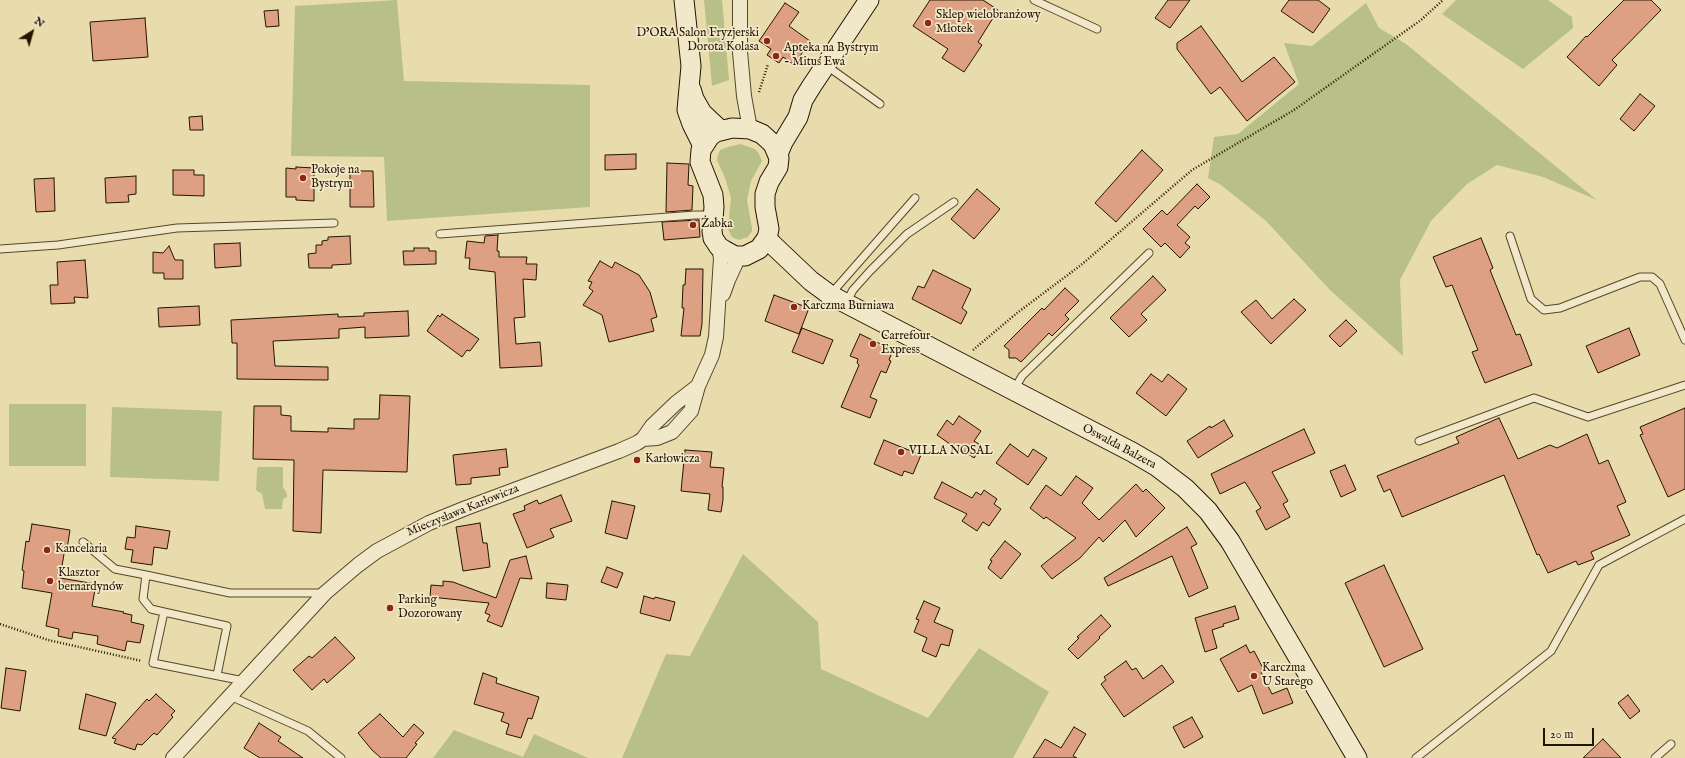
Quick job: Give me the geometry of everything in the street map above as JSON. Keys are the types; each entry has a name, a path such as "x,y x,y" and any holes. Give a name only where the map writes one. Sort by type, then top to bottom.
{"street":[{"path":"684,0 691,66 687,110 703,146"},
{"path":"740,0 740,52 744,96 741,130"},
{"path":"719,247 712,234 714,206 712,191 700,162 703,146 710,136 785,119 803,100 869,0"},
{"path":"690,86 698,106 707,118 741,130 773,144 778,154"},
{"path":"754,248 769,229 765,207 765,194 778,167 778,154 783,142 798,117 803,100"},
{"name":"Oswalda Balzera","path":"719,247 729,254 754,248 811,281 838,299 1144,458 1175,480 1201,504 1218,524 1236,550 1356,758"},
{"name":"Mieczysława Karłowicza","path":"173,758 325,593 377,551 429,523 619,451 644,439 652,426 676,403 698,386 712,355 716,337 718,309 721,258 719,247"},
{"name":"Mieczysława Karłowicza","path":"718,309 728,280 754,248"}],"lane":[{"path":"1034,0 1097,29"},
{"path":"825,65 880,104"},
{"path":"838,299 915,198"},
{"path":"838,299 853,290 907,234 954,202"},
{"path":"440,234 695,215 713,215"},
{"path":"0,250 58,245 177,228 334,223"},
{"path":"1510,236 1531,299 1544,310 1560,308 1640,277 1652,276 1660,284 1685,340"},
{"path":"1014,390 1022,376 1149,253"},
{"path":"1419,441 1534,398 1588,417 1685,385"},
{"path":"1416,758 1551,651 1599,565 1685,519"},
{"path":"82,542 115,569 230,592 325,593"},
{"path":"146,575 143,599 151,609 227,626 217,675"},
{"path":"164,612 153,663 244,681"},
{"path":"230,696 308,731 341,758"},
{"path":"1655,758 1671,744"}],"path":[{"path":"963,363 971,351 1017,313 1081,266 1192,170 1294,110 1421,20 1443,0"},
{"path":"761,89 768,64"},
{"path":"0,624 48,640 153,663"}],"green space":[{"path":"397,0 404,81 590,85 590,207 387,221 384,157 291,156 295,6"},
{"path":"704,0 722,0 729,80 712,86"},
{"path":"1456,0 1548,0 1572,17 1573,28 1523,69 1442,14"},
{"path":"1366,3 1379,28 1406,44 1597,200 1543,177 1497,165 1467,184 1431,221 1400,280 1403,356 1330,290 1266,221 1221,185 1208,178 1214,137 1238,134 1299,84 1284,43 1312,46"},
{"path":"740,144 755,149 762,161 751,181 747,200 752,231 748,237 739,240 732,237 728,229 731,198 725,178 717,160 720,150"},
{"path":"9,404 86,404 86,466 9,466"},
{"path":"112,407 222,411 219,481 110,477"},
{"path":"258,467 283,467 283,488 287,497 283,499 282,509 265,509 262,494 256,490"},
{"path":"743,554 818,622 821,669 928,718 979,648 1049,692 1013,758 622,758 666,654 690,656"},
{"path":"454,730 523,757 534,734 588,758 433,758"}],"building":[{"path":"930,0 983,0 998,10 978,42 982,45 964,72 942,58 948,49 913,26"},
{"path":"1168,0 1190,0 1170,28 1155,18"},
{"path":"1289,0 1318,0 1330,9 1313,33 1281,11"},
{"path":"1624,0 1651,0 1661,10 1612,60 1617,65 1599,86 1567,57 1586,36 1587,37"},
{"path":"785,3 799,12 789,26 810,41 794,65 783,57 779,63 767,55 771,49 759,41"},
{"path":"278,10 279,26 266,27 264,11"},
{"path":"145,18 148,57 93,61 90,22"},
{"path":"1201,26 1242,82 1274,57 1295,82 1247,121 1220,87 1211,94 1177,49 1177,43"},
{"path":"1640,94 1655,106 1634,131 1620,119"},
{"path":"202,116 203,130 190,130 189,117"},
{"path":"1142,150 1163,170 1116,222 1095,203"},
{"path":"636,154 636,169 605,170 605,155"},
{"path":"667,163 689,164 688,185 693,186 692,210 666,212"},
{"path":"296,167 314,168 314,201 296,200 296,197 286,197 286,168 296,169"},
{"path":"173,170 194,170 194,175 204,175 204,196 173,195"},
{"path":"350,171 373,171 374,207 350,207"},
{"path":"136,176 136,194 128,195 129,202 106,203 105,178"},
{"path":"54,178 55,211 36,212 34,179"},
{"path":"1197,184 1210,197 1198,209 1195,206 1177,225 1190,237 1185,243 1190,247 1180,258 1165,243 1161,247 1143,229 1162,210 1167,215"},
{"path":"977,189 1000,209 974,239 951,219"},
{"path":"699,220 700,237 664,240 662,222"},
{"path":"498,235 497,251 499,251 499,257 527,257 526,264 537,264 536,280 523,279 525,317 514,318 516,344 540,342 542,366 500,368 495,272 469,269 470,258 465,258 467,241 484,243 485,236"},
{"path":"350,236 351,264 332,265 332,268 309,268 308,254 316,253 316,245 322,245 322,241 328,240 328,237"},
{"path":"1481,238 1493,268 1490,270 1516,335 1520,334 1532,365 1485,383 1472,352 1478,350 1452,285 1446,287 1433,257"},
{"path":"240,243 241,266 215,268 214,244"},
{"path":"169,246 175,260 183,260 183,279 164,279 164,273 153,273 153,252 163,253"},
{"path":"414,248 429,248 429,251 436,251 436,264 404,265 403,251 414,251"},
{"path":"85,260 88,298 74,297 75,303 51,304 50,285 58,285 57,262"},
{"path":"600,261 612,268 615,262 639,275 650,292 657,317 651,319 654,331 609,342 602,315 583,305 593,291 589,288 592,282 588,281"},
{"path":"686,269 703,269 702,324 700,336 681,336 684,308 682,308 683,285 685,285"},
{"path":"933,270 971,289 962,308 967,312 961,324 912,299 918,286 924,288"},
{"path":"1153,276 1166,290 1141,314 1147,320 1129,337 1110,318"},
{"path":"1065,288 1079,301 1065,315 1069,319 1052,336 1049,333 1021,362 1016,358 1009,358 1009,350 1004,346 1042,308 1044,310"},
{"path":"774,295 809,308 799,334 765,321"},
{"path":"1294,299 1306,310 1271,344 1241,312 1256,300 1272,319"},
{"path":"199,306 200,325 159,327 158,308"},
{"path":"408,311 409,336 365,338 365,327 339,329 339,338 273,341 275,366 328,367 328,380 237,379 237,343 232,343 231,320 338,314 338,317 364,316 364,313"},
{"path":"442,314 479,339 470,351 467,350 462,357 427,331 438,315 440,317"},
{"path":"1346,320 1357,331 1340,347 1329,336"},
{"path":"802,328 833,340 823,364 792,352"},
{"path":"1629,328 1640,355 1598,373 1586,346"},
{"path":"860,334 893,350 889,360 891,361 886,373 881,371 870,397 877,400 870,418 841,407 859,365 857,363 858,359 850,356"},
{"path":"1151,374 1162,382 1168,374 1187,389 1166,416 1136,393"},
{"path":"380,395 410,396 407,472 323,470 321,533 293,531 294,460 253,459 254,406 281,406 281,415 291,416 291,431 328,432 328,428 354,429 354,419 379,419"},
{"path":"1685,408 1685,489 1668,497 1640,435 1643,434 1640,427"},
{"path":"959,416 981,431 974,441 982,446 974,458 964,451 963,453 937,435 947,420 953,425"},
{"path":"1499,418 1518,459 1550,445 1557,448 1587,434 1599,464 1608,460 1626,502 1617,506 1630,535 1591,552 1594,559 1578,565 1576,561 1548,573 1539,554 1537,555 1504,475 1402,517 1390,489 1384,492 1377,476 1459,443 1456,437"},
{"path":"1224,420 1233,436 1198,458 1187,441 1210,426 1211,428"},
{"path":"1304,429 1315,453 1272,472 1288,501 1283,504 1290,517 1266,530 1256,511 1261,508 1245,482 1220,494 1211,474"},
{"path":"884,440 921,455 913,474 904,471 902,476 874,464"},
{"path":"1010,444 1028,457 1033,449 1047,458 1028,485 996,463"},
{"path":"506,449 508,467 499,468 500,475 471,478 471,484 456,485 453,455"},
{"path":"685,450 712,452 710,467 724,468 721,512 708,510 710,494 681,491"},
{"path":"1345,465 1356,490 1341,497 1330,471"},
{"path":"1076,476 1093,488 1082,503 1099,520 1136,484 1143,492 1146,489 1165,508 1136,537 1125,520 1103,542 1099,537 1080,558 1052,579 1041,566 1076,538 1046,517 1044,519 1030,508 1046,485 1061,496"},
{"path":"942,482 972,498 976,492 981,495 984,490 997,499 994,504 1001,509 989,526 983,522 977,531 962,521 967,514 934,498"},
{"path":"561,495 572,521 550,529 554,537 527,548 513,514 525,510 524,506 537,500 539,504"},
{"path":"612,501 635,506 627,539 605,533"},
{"path":"480,523 483,543 487,543 490,567 463,571 456,527"},
{"name":"Klasztor bernardynów","path":"32,524 70,530 67,549 65,548 60,578 96,584 92,606 132,615 131,622 144,625 140,643 127,641 125,651 97,644 98,636 73,632 72,639 58,636 59,629 46,626 52,593 22,588 24,571 22,570 26,541 29,542"},
{"path":"136,526 170,531 167,549 154,547 152,565 131,562 133,550 125,549 127,537 135,538"},
{"path":"1187,527 1197,544 1191,547 1208,588 1189,597 1172,556 1108,586 1104,578"},
{"path":"1005,541 1021,554 1001,579 988,568 992,561 990,560"},
{"path":"526,556 532,579 520,578 502,627 487,621 490,615 485,613 489,603 430,597 431,585 443,586 443,581 453,582 496,598 510,560"},
{"path":"1384,565 1423,649 1384,667 1345,583"},
{"path":"607,567 623,573 617,588 601,582"},
{"path":"547,583 568,585 566,600 546,598"},
{"path":"644,596 675,602 670,621 640,613"},
{"path":"924,601 940,608 934,622 953,630 949,646 941,644 936,657 922,651 927,638 914,632 919,620 916,619"},
{"path":"1235,606 1239,619 1223,624 1224,626 1212,630 1217,648 1205,652 1195,618"},
{"path":"1101,615 1111,626 1078,659 1068,649 1079,638 1077,637"},
{"path":"335,637 355,658 327,683 324,679 312,690 293,670 309,656 312,658"},
{"path":"1246,645 1250,653 1254,651 1264,670 1261,672 1272,694 1287,688 1293,703 1263,714 1252,685 1238,692 1220,659"},
{"path":"1126,661 1132,670 1136,668 1143,679 1162,665 1174,682 1124,717 1101,684 1106,680 1104,677"},
{"path":"6,668 26,671 20,711 1,708"},
{"path":"483,673 497,678 496,683 539,697 532,719 528,718 521,738 506,734 509,724 501,721 504,713 474,704"},
{"path":"86,694 116,703 106,736 79,729"},
{"path":"156,694 175,711 171,715 173,717 157,735 154,733 142,745 137,744 135,750 114,743 116,739 112,738 147,699 149,701"},
{"path":"1628,695 1640,711 1630,719 1618,703"},
{"path":"380,714 403,737 414,724 424,733 415,743 417,744 406,758 381,758 372,750 358,733"},
{"path":"1192,717 1203,737 1184,748 1173,727"},
{"path":"259,723 281,737 278,741 303,758 260,758 244,748"},
{"path":"1074,727 1086,734 1073,756 1077,758 1033,758 1045,739 1061,748"},
{"path":"1603,739 1621,758 1583,758"}],"place":[{"name":"Sklep wielobranżowy Młotek","path":"928,23"},
{"name":"D’ORA Salon Fryzjerski Dorota Kolasa","path":"767,41"},
{"name":"Apteka na Bystrym - Mituś Ewa","path":"776,56"},
{"name":"Pokoje na Bystrym","path":"303,178"},
{"name":"Żabka","path":"693,225"},
{"name":"Karczma Burniawa","path":"794,307"},
{"name":"Carrefour Express","path":"873,344"},
{"name":"VILLA NOSAL","path":"901,452"},
{"name":"Karłowicza","path":"637,460"},
{"name":"Kancelaria","path":"47,550"},
{"name":"Klasztor bernardynów","path":"50,581"},
{"name":"Parking Dozorowany","path":"390,608"},
{"name":"Karczma U Starego","path":"1254,676"}]}
